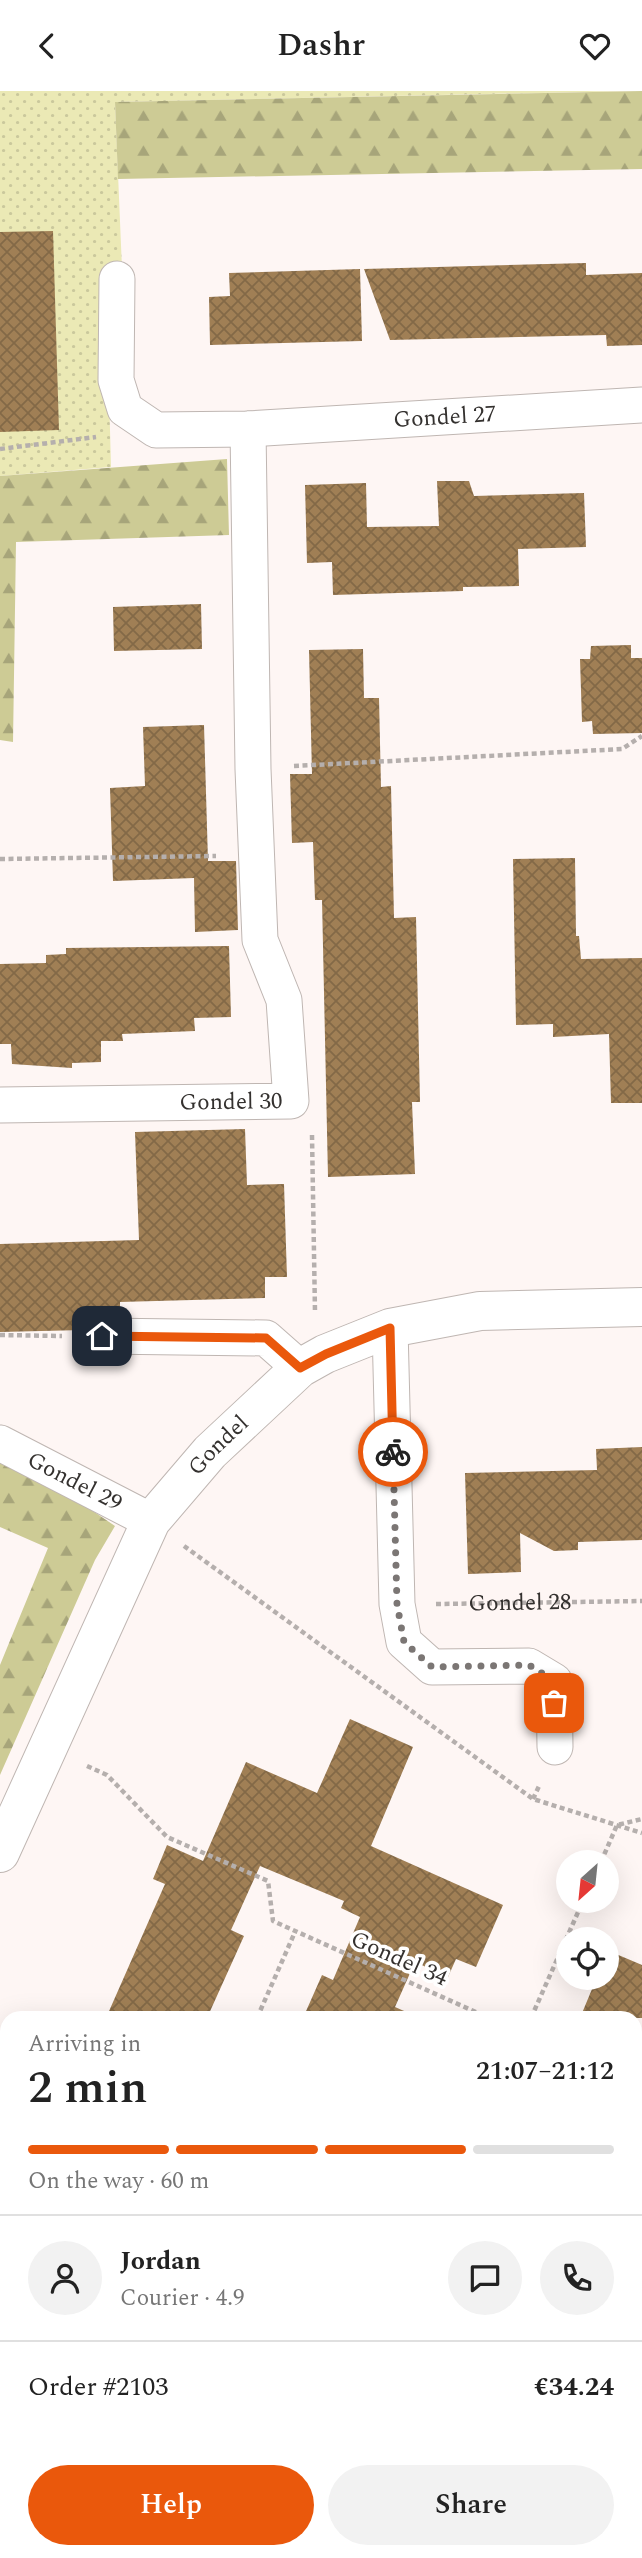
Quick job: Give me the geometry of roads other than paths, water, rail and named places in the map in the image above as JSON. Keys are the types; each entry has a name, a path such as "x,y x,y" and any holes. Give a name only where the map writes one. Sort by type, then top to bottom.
{"street":[{"name":"Gondel 27","path":"117,279 116,380 125,409 156,430 247,429 642,405"},
{"name":"Gondel 30","path":"0,1105 291,1101 284,1000 260,940 253,769 247,429"},
{"name":"Gondel","path":"0,1853 150,1521 210,1453 313,1361 390,1328 480,1311 642,1307"},
{"path":"390,1328 397,1604 404,1642 432,1667 529,1665 554,1681 555,1747"},
{"path":"102,1336 266,1338 313,1361"},
{"name":"Gondel 29","path":"0,1443 150,1521"}]}
